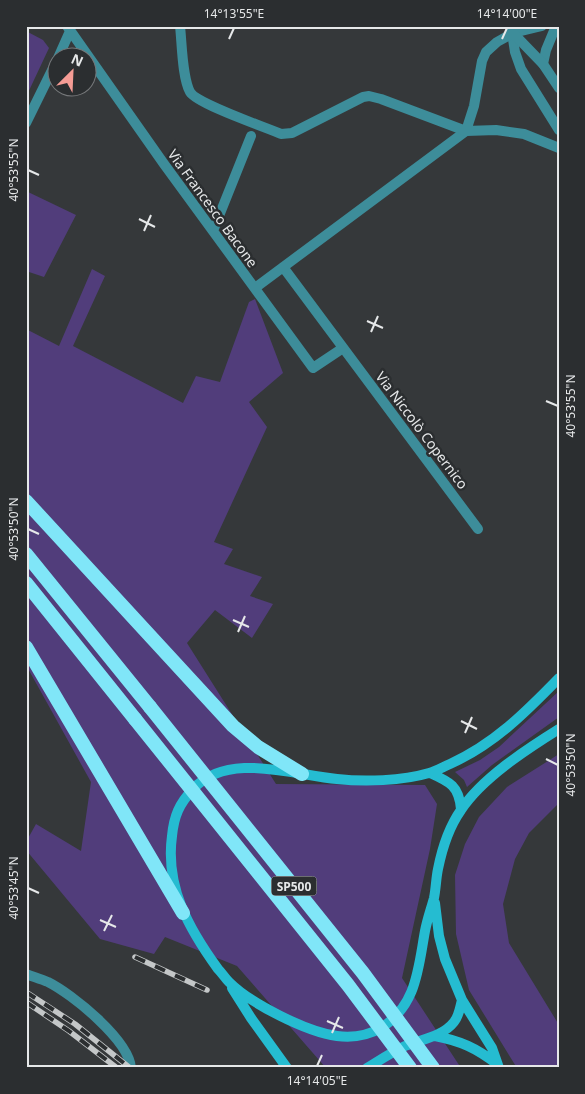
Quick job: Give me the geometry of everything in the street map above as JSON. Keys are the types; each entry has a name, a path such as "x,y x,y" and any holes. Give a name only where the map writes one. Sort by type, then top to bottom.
{"highway":[{"path":"26,501 234,726 258,747 302,774"},
{"name":"SP500","path":"26,554 363,973 432,1068"},
{"name":"SP500","path":"26,583 348,985 410,1068"},
{"path":"26,647 182,913"}],"main road":[{"path":"287,1068 251,1018 229,982 202,948 182,913 173,878 170,847 174,819 185,798 200,781 220,773 241,768 272,769 337,780 367,781 430,773 474,753 503,732 559,678"},
{"path":"229,982 258,1003 302,1026 328,1035 349,1038 371,1034 388,1023 400,1013 411,996 419,970 438,869 446,839 461,809 488,779 559,729"},
{"path":"430,773 454,787 460,797 461,809"},
{"path":"434,897 439,936 445,958 462,1000 492,1048 498,1066"},
{"path":"367,1068 384,1057 422,1039 435,1036 454,1023 462,1000"},
{"path":"435,1036 467,1044 481,1052 498,1066"},
{"path":"378,1068 384,1057"}],"street":[{"path":"180,26 186,82 190,93 202,102 281,134 292,133 363,97 369,96 381,98 466,131 496,130 524,134 559,148"},
{"path":"466,131 472,118 482,61 486,52 510,28 542,26"},
{"path":"543,64 546,50 556,26"},
{"path":"510,28 543,64 559,88"},
{"path":"510,28 521,69 559,130"},
{"path":"61,48 68,29"},
{"name":"Via Francesco Bacone","path":"68,29 255,288 466,131"},
{"path":"26,123 48,78"},
{"path":"213,231 251,136"},
{"name":"Via Niccolò Copernico","path":"283,267 478,529"},
{"path":"255,288 313,368 343,348"},
{"path":"26,974 49,983 86,1009 116,1037 131,1061 131,1068"}],"shaded area":[{"path":"26,31 43,40 49,48 26,97"},
{"path":"26,191 76,215 44,277 26,271"},
{"path":"92,269 105,276 73,346 183,403 196,376 220,382 249,302 255,299 283,373 249,402 267,427 214,542 233,549 224,564 262,577 250,596 273,604 252,638 215,610 187,643 276,784 425,785 437,804 430,849 402,978 461,1068 326,1068 237,966 165,937 154,954 100,939 26,850 26,842 36,824 81,851 91,782 26,665 26,329 59,346"},
{"path":"559,691 559,717 492,765 467,787 464,780 455,772 480,760 499,747"},
{"path":"559,754 559,803 529,833 515,859 503,904 509,943 559,1025 559,1068 517,1068 469,990 456,934 455,875 465,844 479,817 507,787"}],"railway":[{"path":"135,957 207,990"},
{"path":"26,992 75,1024 130,1068"},
{"path":"26,1002 69,1031 117,1068"}]}
